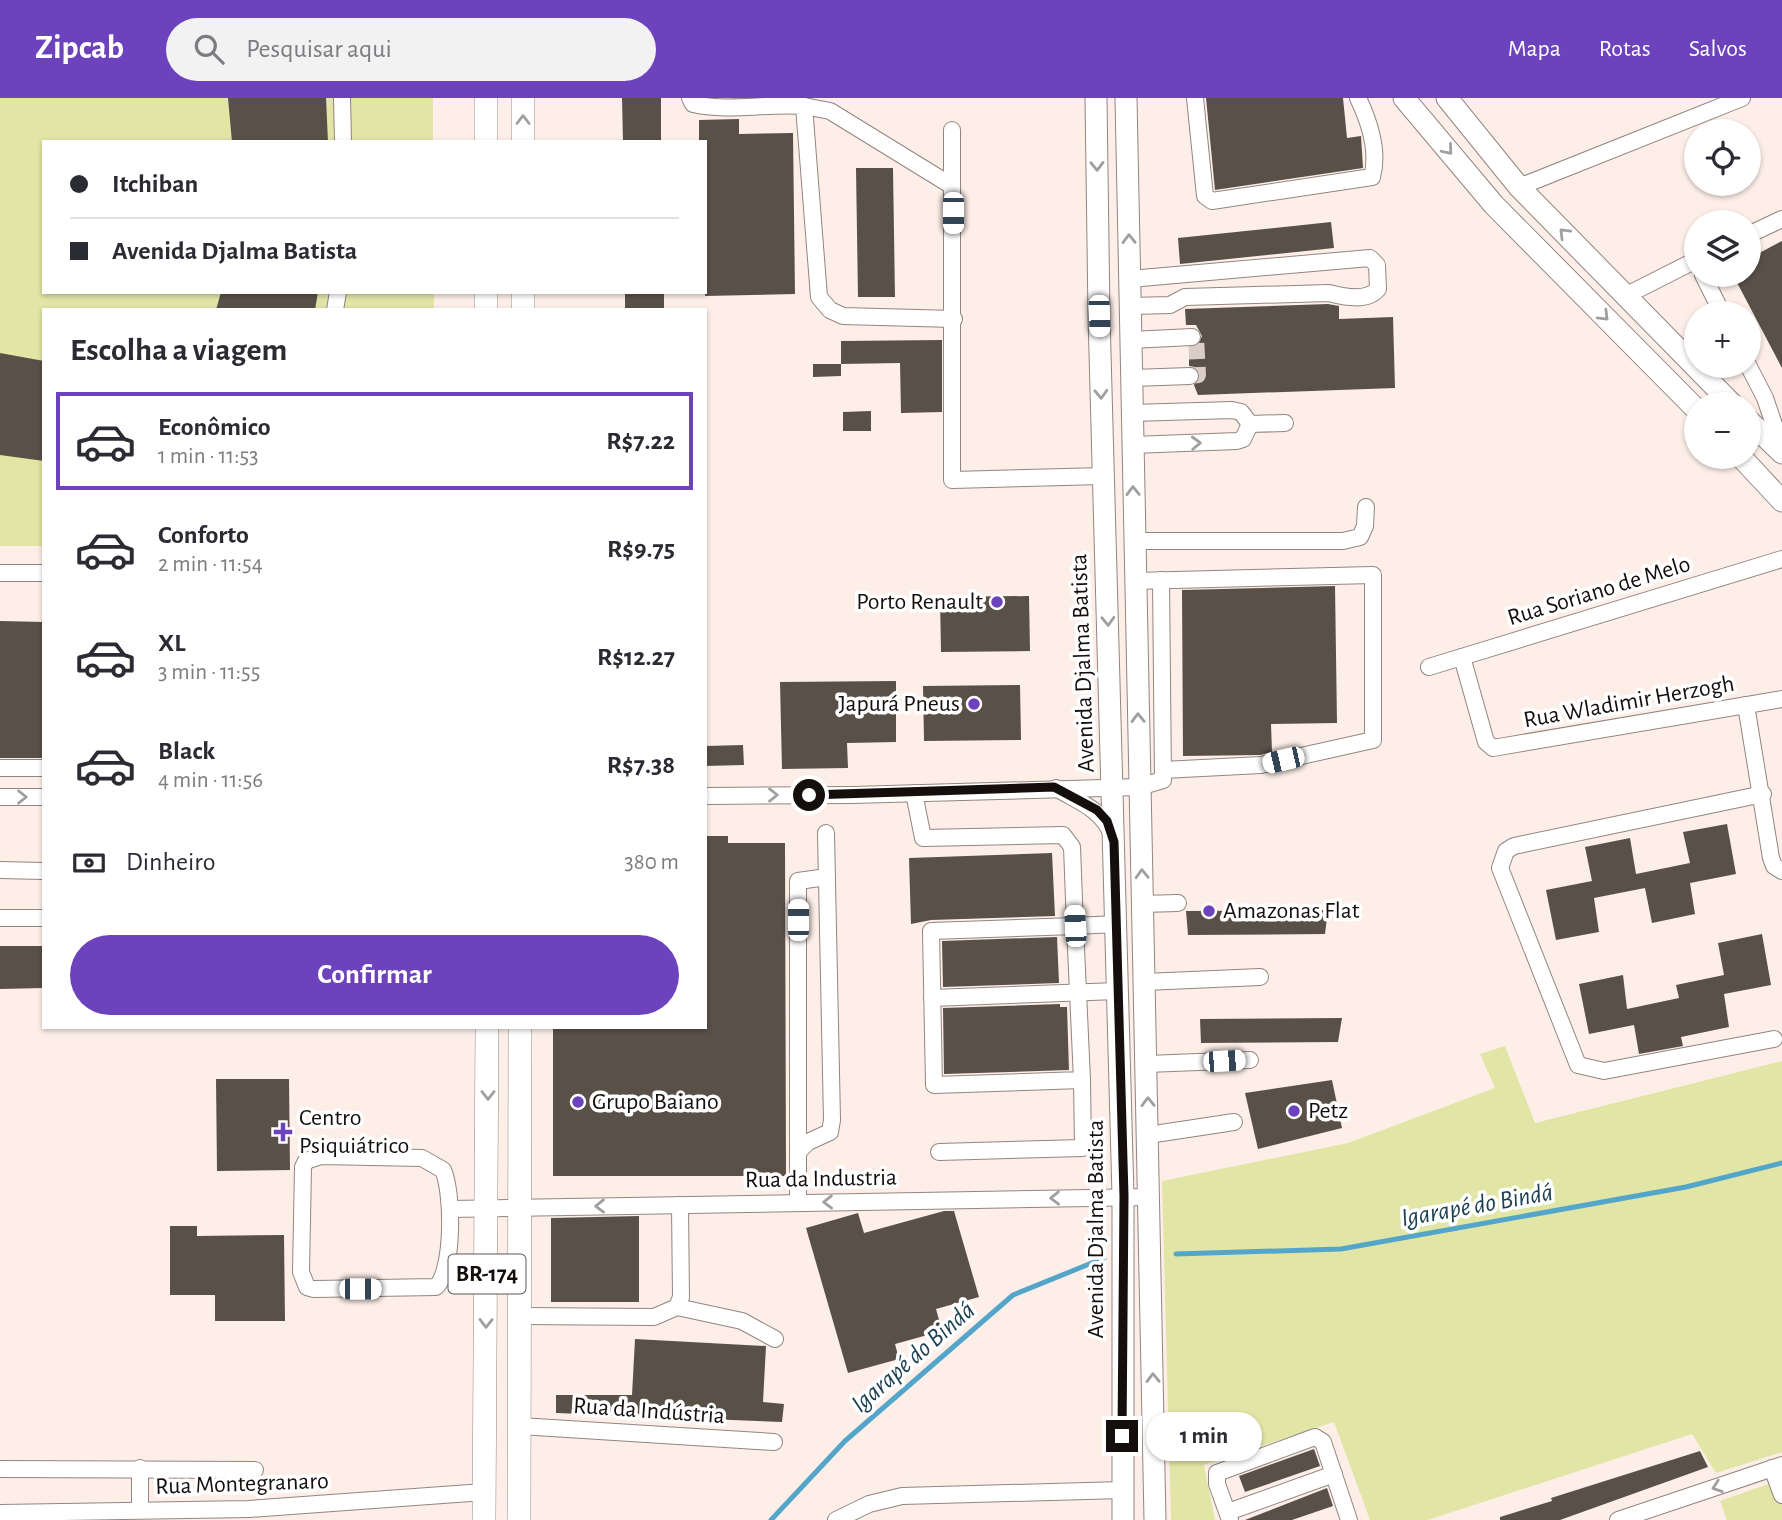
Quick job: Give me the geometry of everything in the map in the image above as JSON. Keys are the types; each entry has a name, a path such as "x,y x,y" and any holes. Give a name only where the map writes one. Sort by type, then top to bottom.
{"highway":[{"path":"486,98 486,140"},
{"path":"523,98 523,140"},
{"name":"BR-174","path":"484,1520 488,1029"},
{"name":"BR-174","path":"519,1520 520,1029"}],"main road":[{"name":"Avenida Djalma Batista","path":"1096,98 1103,477 1124,1196 1123,1520"},
{"path":"1126,98 1155,1520"},
{"path":"1404,98 1494,205 1684,397"},
{"path":"1447,98 1519,187 1720,392"},
{"path":"1761,432 1782,451"},
{"path":"1752,469 1782,500"}],"street":[{"path":"342,98 344,140"},
{"path":"690,98 693,104 709,108 804,106 830,111 952,186"},
{"path":"1195,98 1205,196 1212,201 1372,177 1374,151 1365,112 1358,98"},
{"path":"1519,187 1742,98"},
{"path":"804,106 819,297 830,310 843,316 954,318"},
{"path":"952,130 953,480 1103,477"},
{"path":"1761,229 1782,219"},
{"path":"1130,279 1370,258 1377,265 1378,289 1371,295 1346,297 1329,293 1185,297 1175,303 1130,306"},
{"path":"1625,296 1684,266"},
{"path":"1173,275 1175,303"},
{"path":"1131,340 1192,337"},
{"path":"1132,378 1190,376"},
{"path":"1755,378 1765,398 1782,451"},
{"path":"1132,413 1232,410 1241,412 1250,424"},
{"path":"1250,424 1285,424"},
{"path":"1133,445 1237,441 1243,439 1250,424"},
{"path":"1134,541 1343,541 1360,537 1365,526 1366,507"},
{"name":"Rua Soriano de Melo","path":"1429,667 1782,559"},
{"path":"0,573 42,573"},
{"path":"1135,581 1373,575 1373,740 1261,765 1163,770"},
{"path":"707,796 1139,787 1163,780 1161,580"},
{"name":"Rua Wladimir Herzogh","path":"1462,657 1488,747 1499,748 1782,699"},
{"path":"1746,705 1777,864"},
{"path":"0,768 42,768"},
{"path":"1054,787 1097,810 1107,821 1114,842"},
{"path":"914,793 923,838 1063,835 1072,847 1083,1147 939,1152"},
{"path":"1763,794 1514,846 1506,851 1500,868 1578,1065 1604,1071 1774,1039"},
{"path":"0,797 42,797"},
{"path":"798,1152 808,1142 830,1132 832,1120 826,833"},
{"path":"0,870 42,871"},
{"path":"798,1202 798,881 827,877"},
{"path":"1142,904 1178,903"},
{"path":"0,918 42,918"},
{"path":"1082,1080 934,1085 931,932 1116,925"},
{"path":"1145,982 1260,977"},
{"path":"932,998 1118,991"},
{"path":"1147,1064 1250,1060"},
{"path":"1149,1135 1234,1122"},
{"path":"313,1157 431,1160 447,1177 451,1209 444,1276 436,1287 313,1289 303,1281 303,1167 313,1157"},
{"name":"Rua da Industria","path":"451,1209 1150,1197"},
{"path":"677,1307 681,1297 680,1205"},
{"path":"520,1316 654,1317 677,1307 742,1321 775,1339"},
{"name":"Rua da Indústria","path":"520,1426 774,1442"},
{"path":"1334,1474 1229,1516 1216,1477 1220,1471 1308,1437 1315,1437 1323,1443 1334,1474 1343,1519"},
{"path":"1618,1520 1777,1466 1782,1495"},
{"path":"140,1468 140,1510"},
{"path":"0,1469 255,1469"},
{"path":"836,1520 869,1504 902,1496 1122,1490"},
{"name":"Rua Montegranaro","path":"0,1514 262,1508 484,1492"}],"green space":[{"path":"0,98 433,98 433,140 42,140 42,294 434,294 434,308 42,308 42,546 0,546"},
{"path":"1505,1046 1535,1123 1782,1061 1782,1452 1716,1473 1692,1434 1428,1520 1370,1520 1334,1422 1204,1465 1215,1520 1171,1520 1162,1181 1348,1143 1495,1088 1480,1054"},
{"path":"1782,1479 1782,1520 1727,1520 1720,1501"}],"building":[{"path":"228,98 326,98 328,140 232,140"},
{"path":"622,98 661,98 661,140 623,140"},
{"path":"1206,98 1343,98 1347,138 1361,136 1363,168 1215,190"},
{"path":"739,119 739,134 793,133 795,294 705,296 707,140 699,140 699,120"},
{"path":"856,168 893,168 895,297 858,297"},
{"path":"1331,222 1334,248 1180,264 1178,238"},
{"path":"1782,241 1782,368 1761,328 1761,301 1747,301 1739,287 1761,287 1761,252"},
{"path":"220,294 318,294 315,308 217,308"},
{"path":"625,294 664,294 664,308 625,308"},
{"path":"1328,304 1339,306 1339,319 1393,317 1395,388 1198,395 1194,385 1200,375 1195,367 1189,366 1189,348 1198,345 1202,336 1196,325 1186,325 1185,309"},
{"path":"942,340 942,412 901,413 900,363 841,364 841,341"},
{"path":"0,353 42,361 42,461 0,455"},
{"path":"813,364 841,364 841,376 813,377"},
{"path":"871,411 871,431 843,431 843,412"},
{"path":"1335,586 1337,723 1271,724 1272,752 1260,755 1183,756 1182,590"},
{"path":"1029,596 1030,651 941,652 940,597"},
{"path":"0,621 42,622 42,758 0,758"},
{"path":"896,681 896,742 847,743 848,768 782,769 780,682"},
{"path":"1020,685 1021,740 924,741 923,686"},
{"path":"743,745 744,765 707,766 707,746"},
{"path":"1727,824 1736,874 1690,883 1695,914 1652,923 1645,888 1594,898 1599,932 1556,940 1546,890 1592,881 1585,847 1630,838 1636,874 1690,863 1683,832"},
{"path":"707,836 728,836 728,843 785,843 786,1176 553,1176 553,1029 707,1029"},
{"path":"1052,853 1055,916 931,920 911,924 909,858"},
{"path":"1328,910 1325,934 1188,935 1186,911"},
{"path":"1762,934 1771,985 1724,994 1729,1027 1681,1037 1683,1046 1639,1054 1634,1025 1589,1034 1579,984 1623,975 1627,1009 1679,998 1676,985 1724,975 1718,943"},
{"path":"1057,937 1059,983 943,987 942,941"},
{"path":"0,946 42,946 42,988 0,989"},
{"path":"1060,1004 1060,1007 1067,1007 1069,1070 944,1074 943,1008"},
{"path":"1342,1018 1338,1042 1201,1043 1200,1019"},
{"path":"216,1079 289,1079 290,1170 217,1171"},
{"name":"Petz","path":"1332,1080 1342,1128 1258,1149 1245,1093"},
{"path":"944,1211 954,1211 979,1297 936,1309 942,1331 895,1344 899,1359 848,1373 806,1228 858,1213 864,1233"},
{"path":"639,1216 639,1302 551,1302 551,1218"},
{"path":"170,1226 197,1226 197,1236 284,1235 285,1321 215,1321 215,1295 170,1295"},
{"path":"635,1339 766,1346 763,1402 784,1404 782,1422 556,1413 556,1395 632,1395"},
{"path":"1314,1449 1320,1466 1245,1492 1239,1476"},
{"path":"1700,1451 1708,1467 1560,1520 1500,1520 1500,1517 1552,1501 1551,1498"},
{"path":"1327,1488 1333,1506 1292,1520 1245,1520"}],"waterway":[{"name":"Igarapé do Bindá","path":"1176,1254 1341,1249 1686,1187 1782,1163"},
{"name":"Igarapé do Bindá","path":"771,1520 845,1441 1013,1295 1104,1258"}],"tunnel":[{"path":"1190,376 1198,375 1196,337 1192,337"}],"place":[{"name":"Porto Renault","path":"997,602"},
{"name":"Japurá Pneus","path":"974,704"},
{"name":"Amazonas Flat","path":"1209,911"},
{"name":"Grupo Baiano","path":"578,1102"},
{"name":"Petz","path":"1294,1111"},
{"name":"Centro Psiquiátrico","path":"283,1132"}],"route":[{"path":"809,795 852,796 1054,787 1097,810 1107,821 1114,842 1124,1196 1122,1436"}]}
